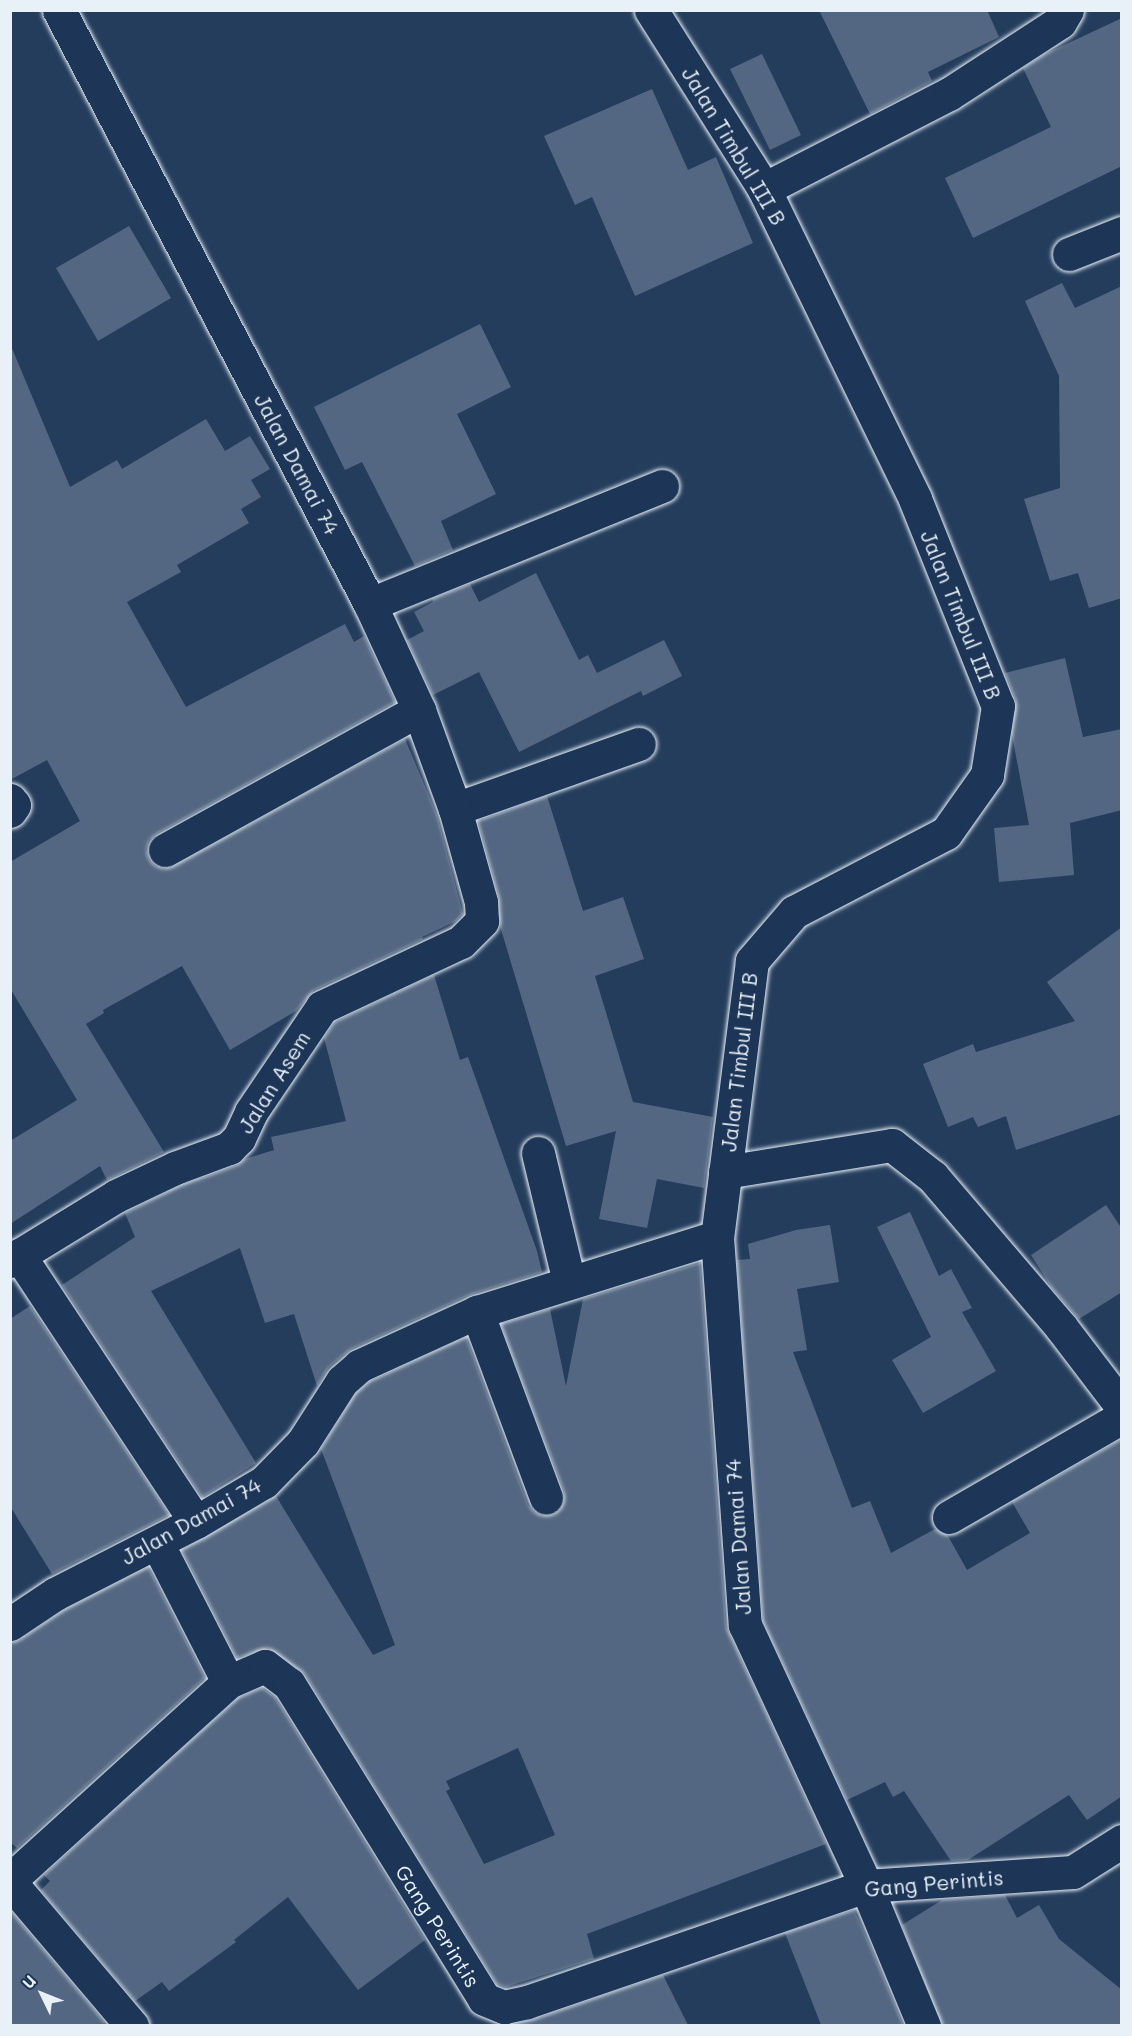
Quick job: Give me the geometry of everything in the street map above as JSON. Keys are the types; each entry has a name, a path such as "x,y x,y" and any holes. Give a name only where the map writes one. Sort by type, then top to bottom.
{"street":[{"name":"Jalan Damai 74","path":"59,10 370,604 418,710 455,808 482,902 482,921 471,934"},
{"name":"Jalan Timbul III B","path":"651,10 764,189 915,499 998,706 987,775 946,832 794,912 752,961 717,1237"},
{"path":"764,189 949,94 1060,22 1066,10"},
{"path":"1069,254 1122,233"},
{"path":"370,604 662,486"},
{"path":"165,850 418,710"},
{"path":"455,808 639,744"},
{"path":"10,800 14,805 10,811"},
{"name":"Jalan Asem","path":"15,1258 116,1196 175,1168 229,1148 239,1138 251,1112 322,1007 461,942 471,934"},
{"path":"725,1172 892,1145 933,1177 1061,1327 1122,1407"},
{"path":"538,1154 569,1282"},
{"name":"Jalan Damai 74","path":"10,1624 55,1594 157,1543 264,1482 303,1442 342,1381 359,1366 477,1312 717,1237 745,1625 866,1886 924,2025"},
{"path":"15,1258 196,1522"},
{"path":"477,1312 546,1498"},
{"path":"949,1517 1122,1417"},
{"path":"157,1543 228,1682"},
{"name":"Gang Perintis","path":"132,2025 10,1881 228,1682 265,1666 289,1684 484,1999 504,2007 527,2002 866,1886 1073,1872 1122,1841"}],"building":[{"path":"819,10 987,10 999,37 928,72 932,81 870,114"},
{"path":"1122,18 1122,166 973,238 945,178 1051,127 1023,68 1043,55"},
{"path":"762,54 801,135 770,150 730,69"},
{"path":"652,89 688,170 716,157 753,243 635,296 592,197 575,205 544,136"},
{"path":"129,226 171,298 98,341 56,268"},
{"path":"1062,283 1075,308 1122,286 1122,598 1089,608 1078,573 1050,581 1024,499 1060,488 1059,376 1025,301"},
{"path":"480,324 511,387 457,414 496,494 441,521 453,550 415,566 362,462 345,470 314,407"},
{"path":"11,346 70,487 117,460 122,469 206,419 225,451 250,436 270,469 251,480 261,497 241,509 249,523 177,565 181,572 127,602 186,707 345,624 354,642 364,636 395,702 156,834 149,840 146,849 149,860 155,866 164,869 174,866 405,739 437,815 463,914 456,921 422,937 423,939 314,990 296,1011 230,1050 182,966 103,1010 104,1013 86,1024 164,1152 107,1180 100,1166 10,1224 10,1141 77,1100 10,988 10,862 80,821 47,760 10,780"},
{"path":"536,573 579,660 588,655 597,673 664,640 682,676 643,696 641,691 519,752 479,672 433,695 407,640 424,631 414,612 433,602 432,599 470,584 479,602"},
{"path":"1065,658 1083,737 1122,729 1122,810 1070,823 1074,875 999,882 994,828 1029,825 1012,735 1016,700 1005,673"},
{"path":"547,796 583,911 623,897 644,959 595,976 633,1102 713,1117 704,1188 657,1179 647,1228 599,1219 616,1131 566,1146 500,926 499,897 478,821"},
{"path":"1122,927 1122,1114 1016,1150 1006,1116 978,1127 973,1117 948,1127 923,1064 973,1044 976,1052 1075,1021 1047,982"},
{"path":"434,975 460,1060 468,1057 537,1251 542,1272 469,1295 351,1349 329,1367 317,1386 294,1314 265,1323 240,1248 151,1291 256,1463 202,1497 62,1285 135,1237 125,1213 182,1185 236,1166 245,1159 274,1150 271,1137 346,1121 324,1038 335,1022"},
{"path":"1106,1205 1122,1229 1122,1292 1079,1319 1052,1288 1031,1255"},
{"path":"910,1212 939,1276 951,1269 972,1308 962,1312 996,1371 923,1413 892,1360 931,1337 877,1227"},
{"path":"830,1225 839,1282 797,1289 807,1350 793,1352 852,1508 870,1501 891,1553 935,1529 948,1536 967,1570 1030,1533 1012,1502 1122,1439 1122,1796 1087,1820 1069,1795 968,1860 951,1861 904,1791 893,1797 885,1782 847,1800 763,1620 737,1260 750,1259 748,1244 796,1230"},
{"path":"700,1263 726,1627 826,1844 587,1934 594,1959 506,1987 497,1984 305,1674 268,1648 237,1658 182,1550 276,1496 373,1655 395,1645 321,1449 356,1393 369,1382 466,1337 528,1505 542,1516 553,1515 560,1510 564,1502 564,1491 501,1324 550,1309 566,1386 583,1299","holes":["518,1748 555,1835 484,1864 446,1791 450,1789 446,1781"]},
{"path":"30,1306 169,1515 52,1574 10,1506 10,1319"},
{"path":"148,1567 205,1678 17,1848 10,1842 10,1643 20,1640 64,1610"},
{"path":"262,1688 275,1697 425,1940 358,1990 288,1897 234,1940 236,1942 169,1991 162,1982 135,2001 41,1890 50,1881 44,1875 238,1698"},
{"path":"1005,1895 1017,1918 1039,1905 1059,1939 1122,1990 1122,2025 942,2025 902,1925 942,1900"},
{"path":"854,1910 903,2025 821,2025 785,1933"},
{"path":"12,1913 105,2023 100,2025 10,2025"},
{"path":"663,1975 688,2025 499,2025 533,2020"}]}
